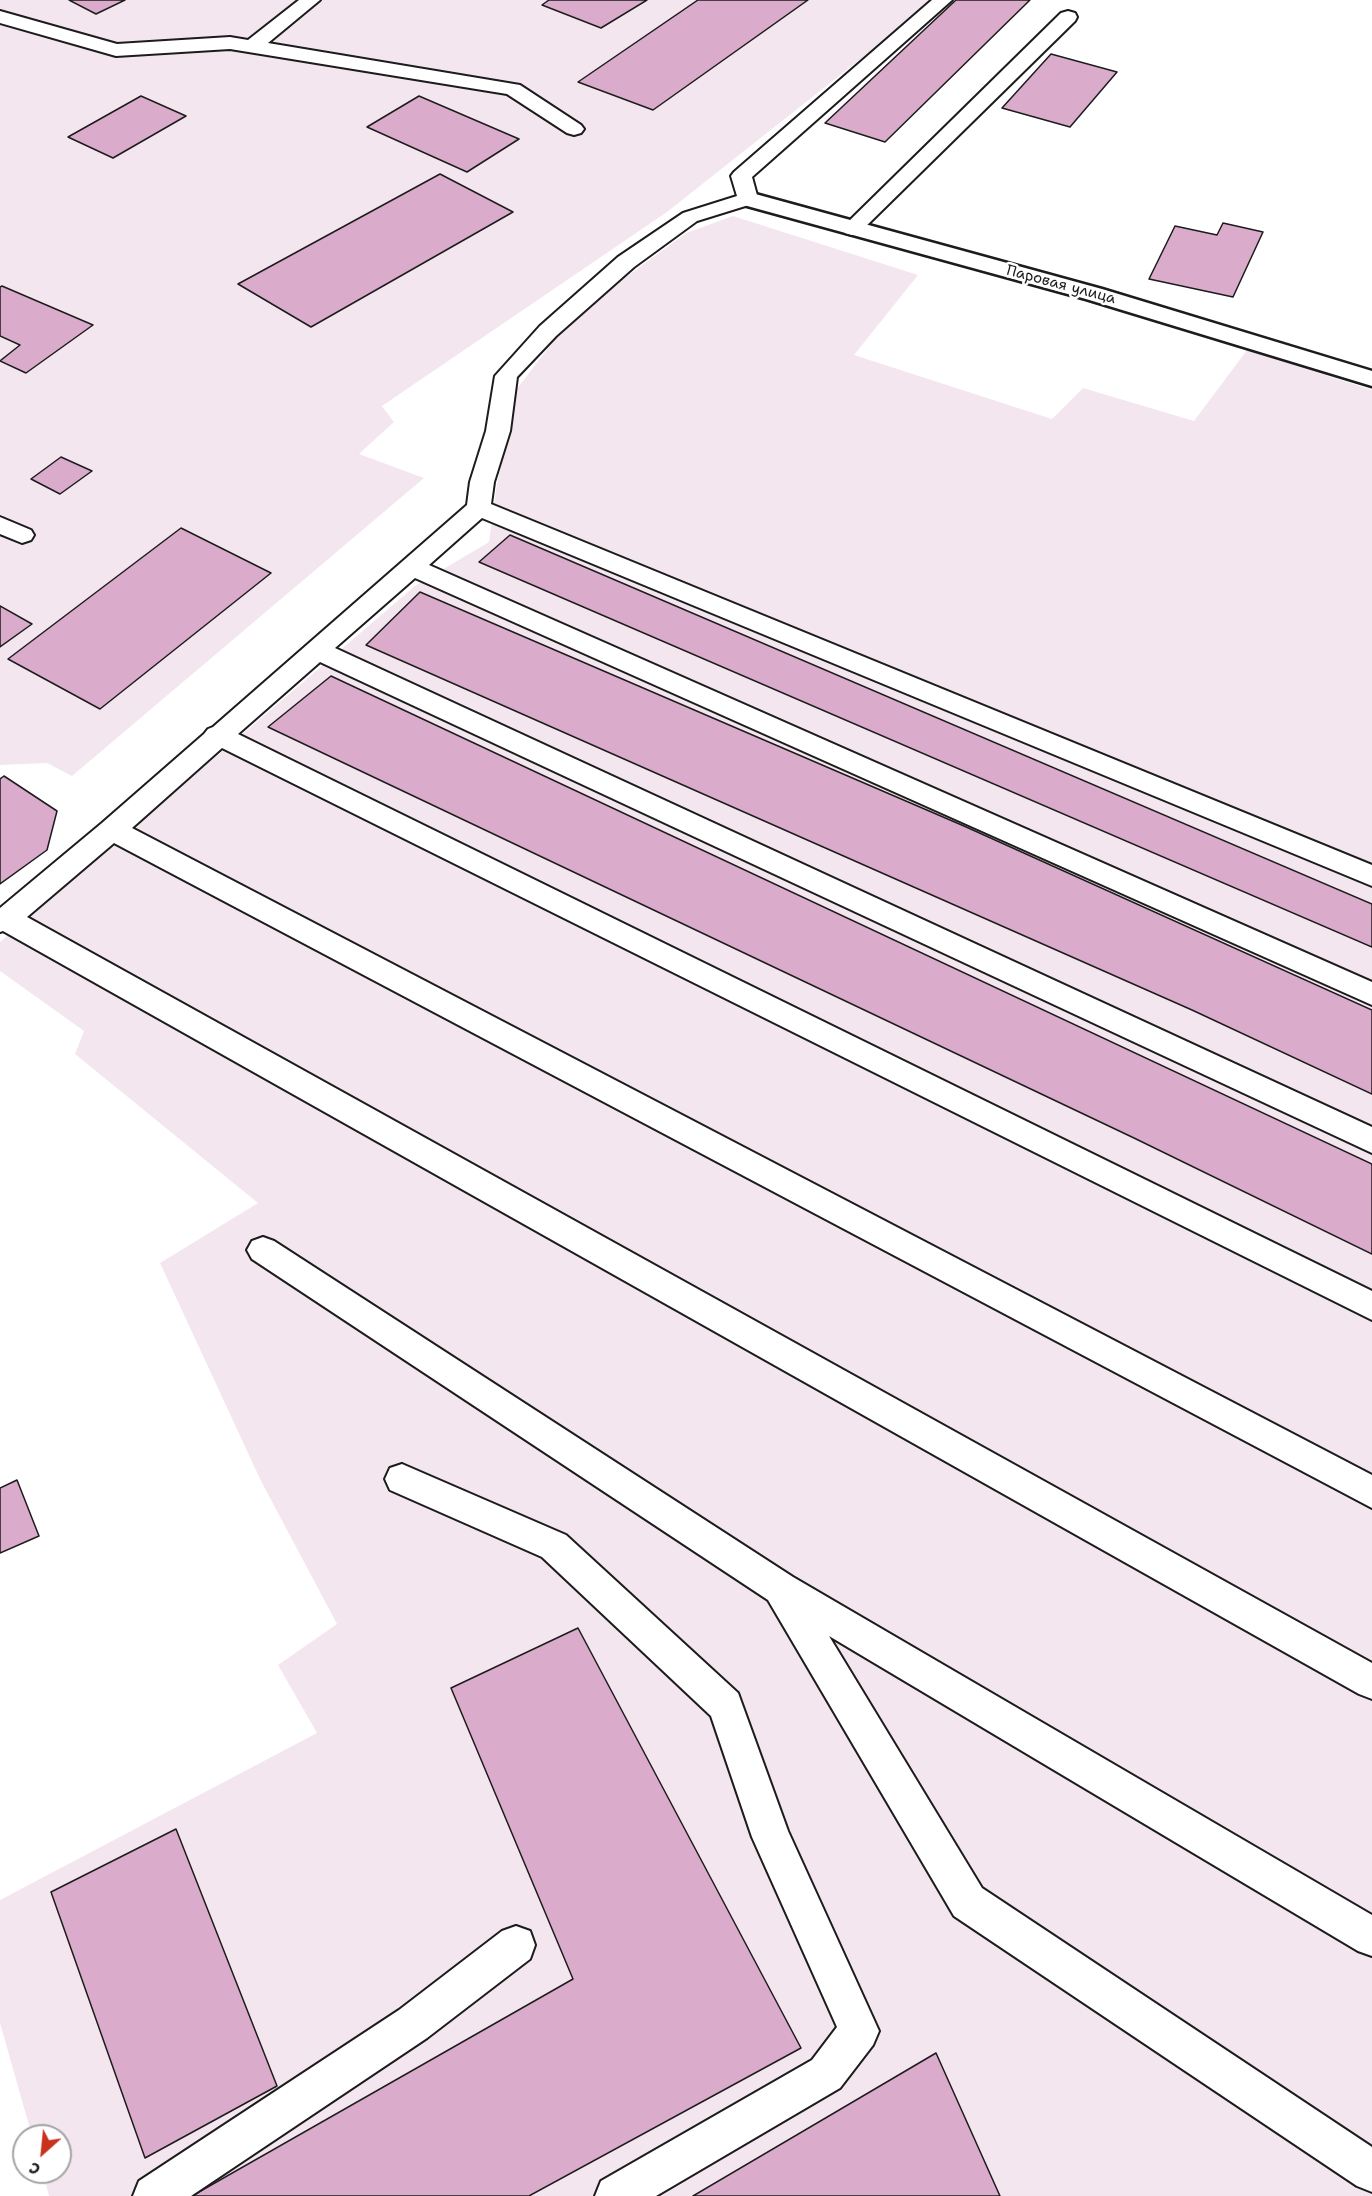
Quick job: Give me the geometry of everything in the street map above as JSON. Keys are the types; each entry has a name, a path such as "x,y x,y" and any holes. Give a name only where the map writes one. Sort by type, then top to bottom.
{"street":[{"name":"Паровая улица","path":"748,200 1094,294 1372,379"}],"lane":[{"path":"253,46 311,0"},
{"path":"943,0 741,176 748,200 690,217 626,262 548,331 506,376 498,431 482,482 479,508 217,735 112,830 3,920 1372,1682"},
{"path":"0,16 116,50 230,43 513,89 573,129"},
{"path":"852,229 1068,17"},
{"path":"479,508 1372,876"},
{"path":"0,525 22,535"},
{"path":"412,567 1372,994"},
{"path":"317,650 1372,1141"},
{"path":"217,735 1372,1306"},
{"path":"112,830 1372,1492"},
{"path":"263,1250 780,1588 1372,1937"},
{"path":"402,1479 554,1546 725,1705 771,1837 859,2031 826,2074 616,2196"},
{"path":"780,1588 968,1902 1372,2171"},
{"path":"154,2196 413,2025 516,1945"}],"shaded area":[{"path":"0,0 935,0 667,212 382,406 394,422 359,454 424,478 72,776 47,763 0,765"},
{"path":"733,216 918,275 854,355 1052,419 1083,388 1194,421 1247,350 1372,390 1372,2196 49,2196 46,2184 72,2184 72,2124 29,2124 0,2023 0,1900 317,1733 278,1665 337,1624 261,1481 160,1263 258,1203 75,1054 84,1031 0,971 0,942 415,586 489,542 496,490 516,390 572,317 686,233"}],"building":[{"path":"69,0 125,0 96,14"},
{"path":"549,0 647,0 601,28 542,5"},
{"path":"698,0 808,0 653,110 578,82"},
{"path":"956,0 1030,0 885,142 825,123"},
{"path":"1051,54 1117,72 1070,127 1002,108"},
{"path":"141,96 186,116 113,158 68,137"},
{"path":"419,96 519,139 467,172 367,127"},
{"path":"440,174 513,212 311,327 238,284"},
{"path":"1223,223 1263,232 1233,297 1149,279 1175,226 1217,235"},
{"path":"0,287 93,325 26,373 0,361 20,345 0,336"},
{"path":"61,457 92,471 60,494 31,479"},
{"path":"181,528 271,573 100,709 8,659"},
{"path":"510,535 1372,904 1372,947 479,562"},
{"path":"420,592 964,826 1372,1010 1372,1094 1192,1010 366,645"},
{"path":"0,606 32,624 0,647"},
{"path":"331,676 1372,1164 1372,1254 1134,1138 268,727"},
{"path":"4,776 57,811 47,850 0,884 0,779"},
{"path":"17,1480 39,1536 0,1553 0,1488"},
{"path":"578,1628 801,2048 529,2196 192,2196 573,1979 451,1688"},
{"path":"176,1829 277,2086 145,2158 51,1892"},
{"path":"936,2053 1000,2196 693,2196"}]}
